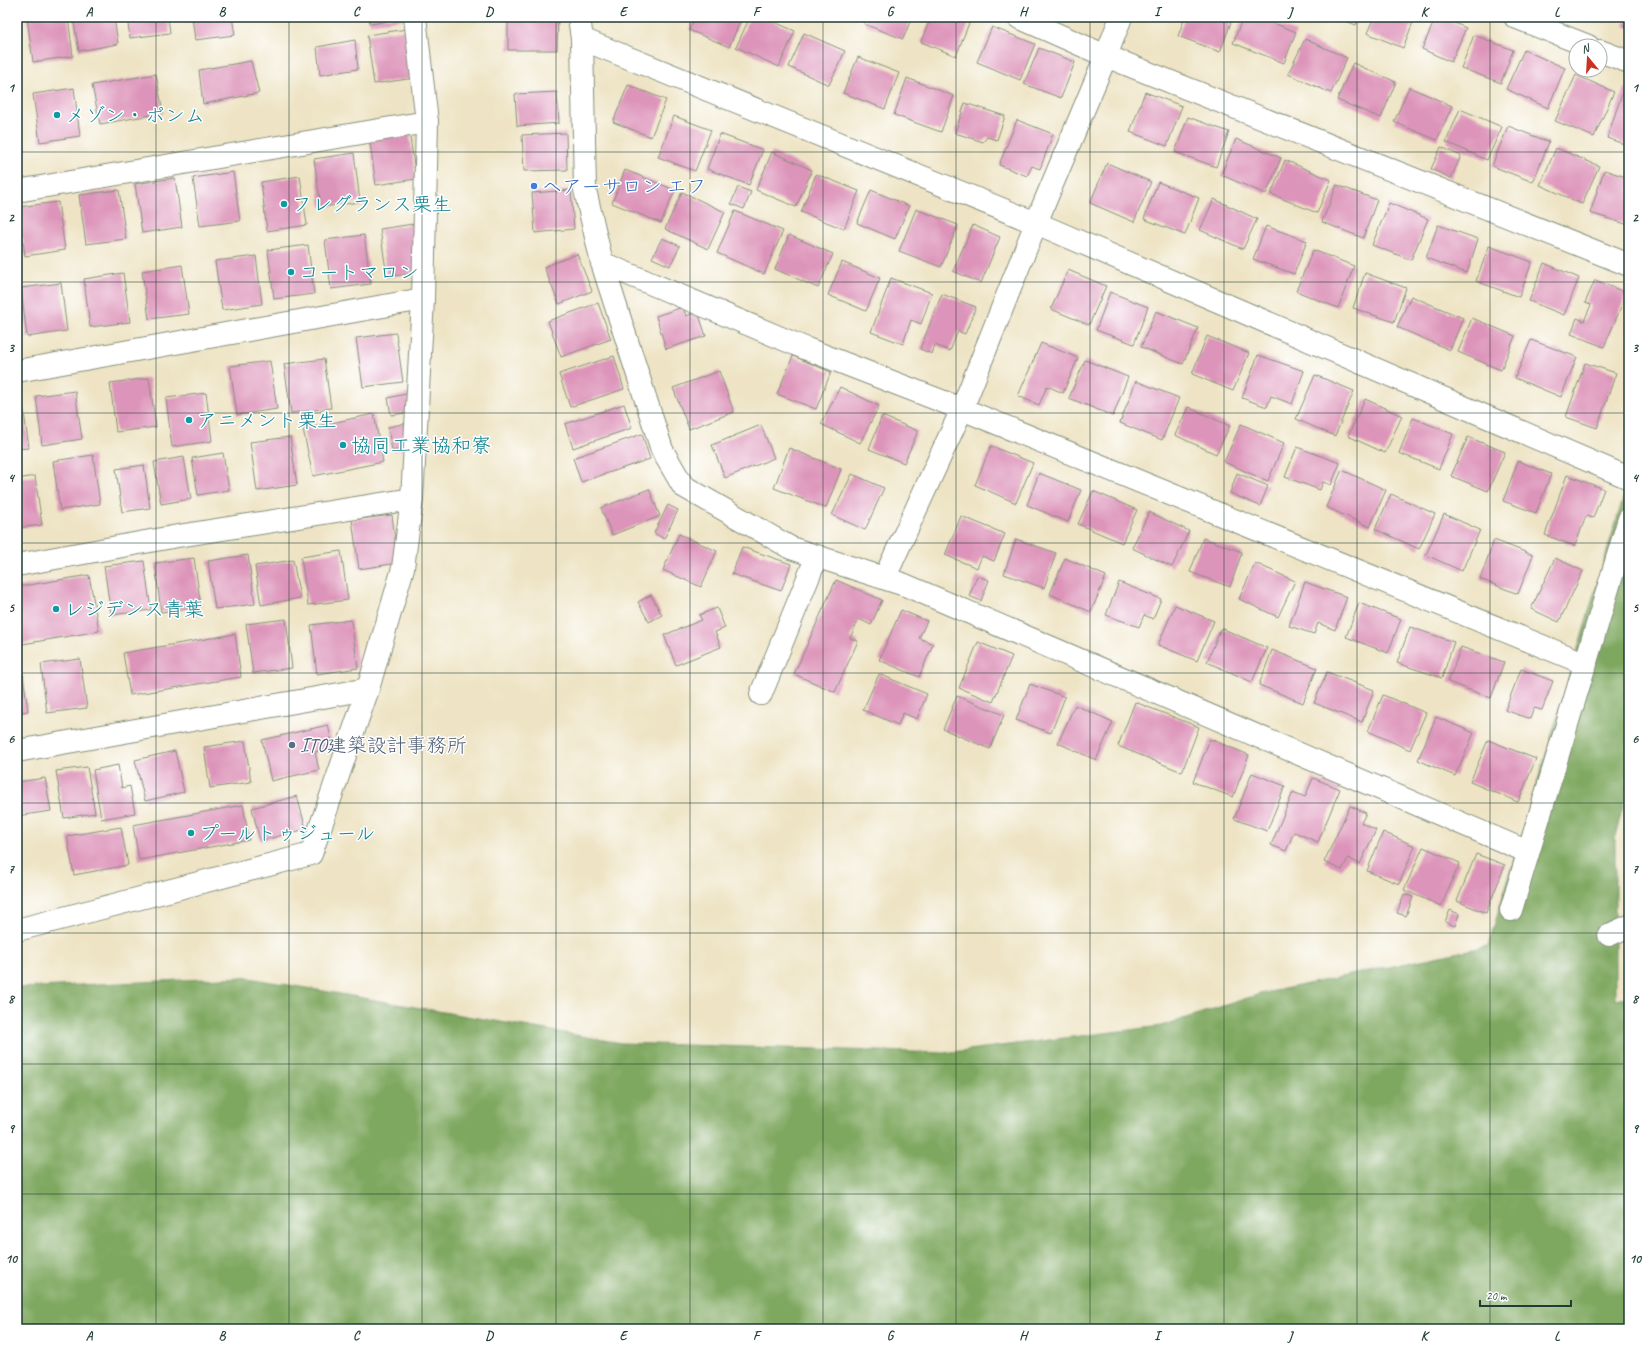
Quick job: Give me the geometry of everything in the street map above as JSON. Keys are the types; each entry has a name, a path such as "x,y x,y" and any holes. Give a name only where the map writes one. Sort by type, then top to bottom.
{"street":[{"path":"17,930 311,854 368,689 402,568 412,498 423,298 427,122 415,17"},
{"path":"579,17 582,39 586,190 602,263 662,450 683,486 791,548 885,577 1528,852"},
{"path":"1018,17 1106,56 1629,265"},
{"path":"885,577 962,409 1036,223 1121,17"},
{"path":"1515,17 1568,38"},
{"path":"582,39 1036,223 1629,478"},
{"path":"1608,54 1629,62"},
{"path":"17,191 427,122"},
{"path":"602,263 807,349 962,409 1586,664"},
{"path":"17,371 423,298"},
{"path":"17,565 178,536 412,498"},
{"path":"1511,910 1629,519"},
{"path":"761,694 817,556"},
{"path":"17,751 368,689"},
{"path":"1609,935 1629,926"}],"green space":[{"path":"1629,479 1629,784 1615,836 1615,1000 1629,997 1629,1329 17,1329 17,988 243,977 621,1043 944,1053 1161,1026 1260,994 1488,946"}],"building":[{"path":"27,17 68,17 73,56 33,62"},
{"path":"73,17 114,17 118,44 79,51"},
{"path":"127,17 168,17 170,33 130,38"},
{"path":"192,17 232,17 235,35 195,40"},
{"path":"369,17 409,17 409,18 370,24"},
{"path":"508,17 558,17 557,50 508,50"},
{"path":"651,17 665,17 663,22"},
{"path":"695,17 742,17 729,47 689,30"},
{"path":"750,17 763,17 795,31 779,67 736,47"},
{"path":"867,17 912,17 903,39 864,24"},
{"path":"931,17 971,18 956,56 921,42"},
{"path":"1185,17 1233,17 1220,52 1178,36"},
{"path":"1243,17 1258,17 1296,32 1284,63 1233,43"},
{"path":"1336,17 1359,17 1356,25"},
{"path":"1374,17 1415,17 1403,48 1367,33"},
{"path":"1436,17 1441,17 1466,28 1451,62 1422,49"},
{"path":"1629,17 1629,28 1624,26"},
{"path":"992,27 1035,44 1020,80 977,62"},
{"path":"407,29 414,78 374,84 367,35"},
{"path":"804,33 845,51 829,85 789,67"},
{"path":"1474,35 1513,50 1501,83 1461,68"},
{"path":"1305,39 1347,58 1331,93 1288,74"},
{"path":"355,40 358,69 320,75 317,47"},
{"path":"1039,48 1075,62 1061,98 1024,84"},
{"path":"1524,50 1565,68 1548,108 1506,89"},
{"path":"858,57 899,73 885,109 843,93"},
{"path":"251,61 259,93 203,104 199,70"},
{"path":"1353,63 1396,82 1381,118 1337,100"},
{"path":"156,74 163,113 100,124 92,85"},
{"path":"907,78 954,96 941,132 894,115"},
{"path":"1575,78 1583,78 1614,92 1594,137 1555,121"},
{"path":"628,85 666,100 651,137 613,122"},
{"path":"1409,87 1452,106 1437,140 1394,122"},
{"name":"メゾン・ポンム","path":"74,88 80,136 40,142 33,94"},
{"path":"1624,88 1629,90 1629,146 1607,138"},
{"path":"557,92 559,123 517,126 515,94"},
{"path":"1145,92 1182,106 1167,146 1130,132"},
{"path":"965,103 1005,116 997,140 987,137 983,142 955,133"},
{"path":"17,107 24,153 17,154"},
{"path":"1460,109 1502,127 1487,160 1446,142"},
{"path":"674,116 711,130 695,171 658,157"},
{"path":"1188,117 1229,132 1216,167 1175,152"},
{"path":"1017,120 1053,134 1040,169 1032,166 1027,176 999,165"},
{"path":"1508,126 1549,142 1533,182 1492,166"},
{"path":"409,130 416,179 376,185 369,136"},
{"path":"566,133 567,170 524,171 522,135"},
{"path":"720,134 763,150 749,185 707,169"},
{"path":"1236,139 1281,158 1266,194 1221,175"},
{"path":"1441,147 1461,156 1451,178 1431,169"},
{"path":"1556,148 1599,166 1582,204 1540,185"},
{"path":"772,152 812,170 796,207 756,190"},
{"path":"354,153 360,202 321,207 314,159"},
{"path":"1285,160 1331,180 1317,213 1271,194"},
{"path":"1107,163 1151,182 1134,222 1090,203"},
{"path":"625,170 675,190 661,223 612,203"},
{"path":"1604,170 1629,178 1629,225 1590,213"},
{"path":"233,172 240,221 200,226 193,178"},
{"path":"816,174 859,191 844,229 801,212"},
{"name":"フレグランス栗生","path":"300,176 307,225 267,231 261,182"},
{"path":"175,178 182,227 142,233 135,184"},
{"path":"1158,182 1199,198 1185,235 1144,219"},
{"path":"1337,185 1377,200 1363,238 1322,222"},
{"path":"738,187 751,192 744,209 731,204"},
{"path":"119,190 126,239 86,244 79,195"},
{"path":"571,190 574,229 535,233 532,193"},
{"path":"871,190 909,206 895,239 857,223"},
{"path":"682,192 725,212 708,249 665,229"},
{"path":"1214,199 1257,219 1243,249 1200,230"},
{"path":"58,202 65,250 25,256 18,207"},
{"path":"1389,203 1428,219 1411,260 1372,245"},
{"path":"916,209 958,225 941,267 899,251"},
{"path":"735,211 783,231 764,274 717,253"},
{"path":"420,223 421,272 387,277 380,229"},
{"path":"973,225 1000,237 981,283 953,271"},
{"path":"1438,225 1478,239 1467,273 1426,258"},
{"path":"1266,226 1307,241 1294,274 1253,259"},
{"path":"364,235 371,284 331,289 325,240"},
{"path":"789,235 833,254 818,288 775,269"},
{"path":"662,238 680,246 670,266 652,258"},
{"name":"コートマロン","path":"308,245 314,294 274,299 268,250"},
{"path":"1489,246 1532,262 1519,297 1476,281"},
{"path":"1313,250 1354,266 1338,308 1296,291"},
{"path":"577,254 592,291 559,304 544,267"},
{"path":"256,256 262,304 222,310 215,261"},
{"path":"842,262 880,278 866,311 828,295"},
{"path":"1544,263 1579,278 1564,315 1529,301"},
{"path":"182,265 189,314 149,319 142,271"},
{"path":"1068,270 1106,286 1089,325 1051,309"},
{"path":"123,273 130,322 90,327 84,279"},
{"path":"1365,273 1406,288 1394,322 1353,308"},
{"path":"891,278 932,293 921,324 911,320 903,344 871,332"},
{"path":"1595,280 1627,293 1604,347 1571,334 1577,318 1584,321 1591,305 1585,303"},
{"path":"61,283 67,331 27,337 21,288"},
{"path":"1110,292 1148,307 1134,344 1096,330"},
{"path":"942,294 976,307 965,334 958,331 950,351 935,345 932,354 920,349"},
{"path":"1411,296 1463,318 1450,350 1397,327"},
{"path":"598,303 611,339 561,357 548,321"},
{"path":"683,307 686,316 698,312 706,336 666,349 656,316"},
{"path":"1156,311 1198,328 1183,364 1141,347"},
{"path":"1472,318 1515,336 1501,370 1458,352"},
{"path":"396,333 403,382 363,387 356,338"},
{"path":"1207,336 1249,353 1233,391 1192,374"},
{"path":"1531,340 1577,357 1561,397 1515,378"},
{"path":"1041,343 1078,358 1063,393 1047,386 1039,405 1018,396"},
{"path":"1258,355 1304,371 1292,404 1271,396 1267,407 1242,398"},
{"path":"614,356 624,389 570,407 559,374"},
{"path":"793,356 831,372 816,409 777,394"},
{"path":"324,359 331,408 291,413 284,364"},
{"path":"1085,360 1128,377 1113,416 1069,398"},
{"path":"270,361 277,409 237,415 230,366"},
{"path":"1585,363 1616,373 1597,428 1566,417"},
{"path":"719,371 734,412 689,429 673,388"},
{"path":"1315,375 1354,391 1335,436 1296,419"},
{"path":"149,378 156,427 116,432 110,383"},
{"path":"1136,381 1179,398 1162,440 1120,423"},
{"path":"840,387 879,406 860,443 821,424"},
{"path":"75,391 82,439 42,445 36,396"},
{"name":"アニメント栗生","path":"206,393 212,441 172,447 166,398"},
{"path":"410,393 413,412 391,415 388,398"},
{"path":"22,399 29,448 17,449 17,400"},
{"path":"1365,399 1402,416 1385,453 1348,436"},
{"path":"624,404 632,428 573,448 565,424"},
{"path":"1188,407 1230,426 1216,454 1175,435"},
{"name":"協同工業協和寮","path":"374,414 383,462 313,476 303,429"},
{"path":"882,416 918,431 904,463 869,449"},
{"path":"1413,418 1453,434 1439,469 1399,453"},
{"path":"407,423 411,448 392,451 388,427"},
{"path":"1241,424 1284,443 1268,481 1224,462"},
{"path":"761,425 774,458 725,478 712,445"},
{"path":"642,434 650,459 581,482 573,458"},
{"path":"290,437 297,485 257,491 250,442"},
{"path":"1468,437 1505,452 1488,491 1451,476"},
{"path":"991,446 1033,463 1016,503 975,485"},
{"path":"1297,447 1340,463 1331,485 1323,482 1320,490 1285,477"},
{"path":"789,448 841,469 826,508 774,488"},
{"path":"223,453 229,490 198,495 192,458"},
{"path":"93,455 100,504 60,510 53,461"},
{"path":"184,457 191,499 161,504 154,462"},
{"path":"1518,461 1551,474 1536,513 1503,501"},
{"path":"144,465 150,508 122,512 116,469"},
{"path":"1342,470 1386,490 1370,527 1326,507"},
{"path":"1039,473 1081,490 1068,522 1027,505"},
{"path":"1237,473 1268,486 1260,506 1230,493"},
{"path":"852,474 884,488 865,530 832,515"},
{"path":"1567,475 1604,489 1593,518 1586,516 1575,546 1545,535"},
{"path":"35,476 42,525 17,528 17,479"},
{"path":"649,489 660,516 612,535 601,508"},
{"path":"1093,491 1137,510 1122,543 1078,524"},
{"path":"1391,494 1435,514 1419,549 1375,529"},
{"path":"668,505 678,510 664,539 654,533"},
{"path":"1149,512 1189,531 1172,567 1132,548"},
{"path":"1444,514 1480,530 1462,571 1426,555"},
{"path":"392,515 398,563 359,569 352,520"},
{"path":"961,516 1005,534 994,561 982,556 977,568 945,555"},
{"path":"679,534 717,551 701,587 663,570"},
{"path":"1203,538 1242,552 1230,587 1190,572"},
{"path":"1016,539 1056,553 1044,588 1004,574"},
{"path":"1494,540 1533,555 1518,594 1480,579"},
{"path":"742,547 791,564 781,591 732,574"},
{"path":"341,551 348,600 308,605 301,557"},
{"path":"248,555 255,604 215,609 208,561"},
{"path":"194,558 201,607 161,612 155,563"},
{"path":"1065,558 1106,576 1091,612 1050,594"},
{"path":"1555,558 1583,571 1559,622 1531,609"},
{"path":"293,560 300,598 261,605 255,566"},
{"path":"144,561 151,610 111,615 104,566"},
{"path":"1255,563 1295,581 1278,617 1239,599"},
{"name":"レジデンス青葉","path":"89,575 99,631 17,645 17,587"},
{"path":"977,576 989,580 981,601 969,596"},
{"path":"836,580 882,600 871,625 859,619 850,638 858,641 835,692 794,674"},
{"path":"1119,582 1161,599 1153,619 1144,615 1139,627 1106,615"},
{"path":"1305,582 1347,597 1335,630 1318,623 1314,634 1289,626"},
{"path":"651,595 662,615 649,622 638,602"},
{"path":"1359,603 1401,619 1388,653 1346,637"},
{"path":"1175,605 1214,621 1197,661 1158,645"},
{"path":"717,608 725,628 715,632 721,647 676,665 664,635 702,620 699,615"},
{"path":"901,610 927,621 919,638 933,644 919,677 879,660"},
{"path":"286,619 292,668 253,673 246,624"},
{"path":"351,620 358,668 317,674 311,625"},
{"path":"1410,627 1454,642 1442,678 1397,663"},
{"path":"1221,628 1267,648 1252,682 1207,662"},
{"path":"235,634 241,677 130,695 123,653"},
{"path":"978,642 1012,656 993,702 959,688"},
{"path":"1461,647 1504,662 1491,698 1448,682"},
{"path":"1272,650 1317,668 1303,703 1259,685"},
{"path":"80,659 87,708 47,713 41,664"},
{"path":"1521,669 1553,681 1542,710 1534,708 1530,719 1505,710"},
{"path":"1327,672 1374,690 1362,722 1314,703"},
{"path":"879,674 927,694 917,719 903,713 898,725 863,710"},
{"path":"17,675 23,675 28,711 17,713"},
{"path":"1030,684 1065,697 1051,733 1016,720"},
{"path":"1383,695 1426,713 1410,750 1368,731"},
{"path":"957,696 1004,715 990,749 943,729"},
{"path":"1135,702 1199,727 1182,772 1118,746"},
{"path":"1075,705 1113,722 1096,760 1058,743"},
{"path":"1436,717 1474,733 1455,776 1418,760"},
{"path":"328,725 333,747 315,752 319,770 271,781 262,740"},
{"path":"1210,739 1249,755 1233,797 1193,782"},
{"path":"1488,740 1536,759 1518,802 1470,782"},
{"path":"245,741 251,782 210,788 204,747"},
{"path":"175,751 184,792 145,801 135,760"},
{"path":"118,765 122,788 130,786 135,813 101,819 93,770"},
{"path":"87,767 95,813 64,818 56,771"},
{"path":"1252,773 1285,786 1267,831 1234,819"},
{"path":"45,778 51,811 17,816 17,782"},
{"path":"1313,778 1340,789 1318,842 1294,832 1286,851 1271,845 1293,792 1305,797"},
{"path":"297,796 306,829 260,841 252,808"},
{"name":"プールトゥジュール","path":"243,805 249,840 139,860 133,825"},
{"path":"1350,806 1366,813 1361,823 1376,830 1360,864 1348,858 1342,870 1324,862"},
{"path":"121,827 128,865 74,875 67,836"},
{"path":"1383,832 1415,846 1399,884 1367,871"},
{"path":"1423,847 1460,863 1441,906 1404,890"},
{"path":"1476,854 1505,865 1486,913 1457,901"},
{"path":"1404,894 1413,897 1406,916 1397,913"},
{"path":"1450,910 1459,914 1455,926 1445,922"}],"place":[{"name":"メゾン・ポンム","path":"57,115"},
{"name":"ヘアーサロン エフ","path":"534,186"},
{"name":"フレグランス栗生","path":"284,204"},
{"name":"コートマロン","path":"291,272"},
{"name":"アニメント栗生","path":"189,420"},
{"name":"協同工業協和寮","path":"343,445"},
{"name":"レジデンス青葉","path":"56,609"},
{"name":"ITO建築設計事務所","path":"292,745"},
{"name":"プールトゥジュール","path":"191,833"}]}
